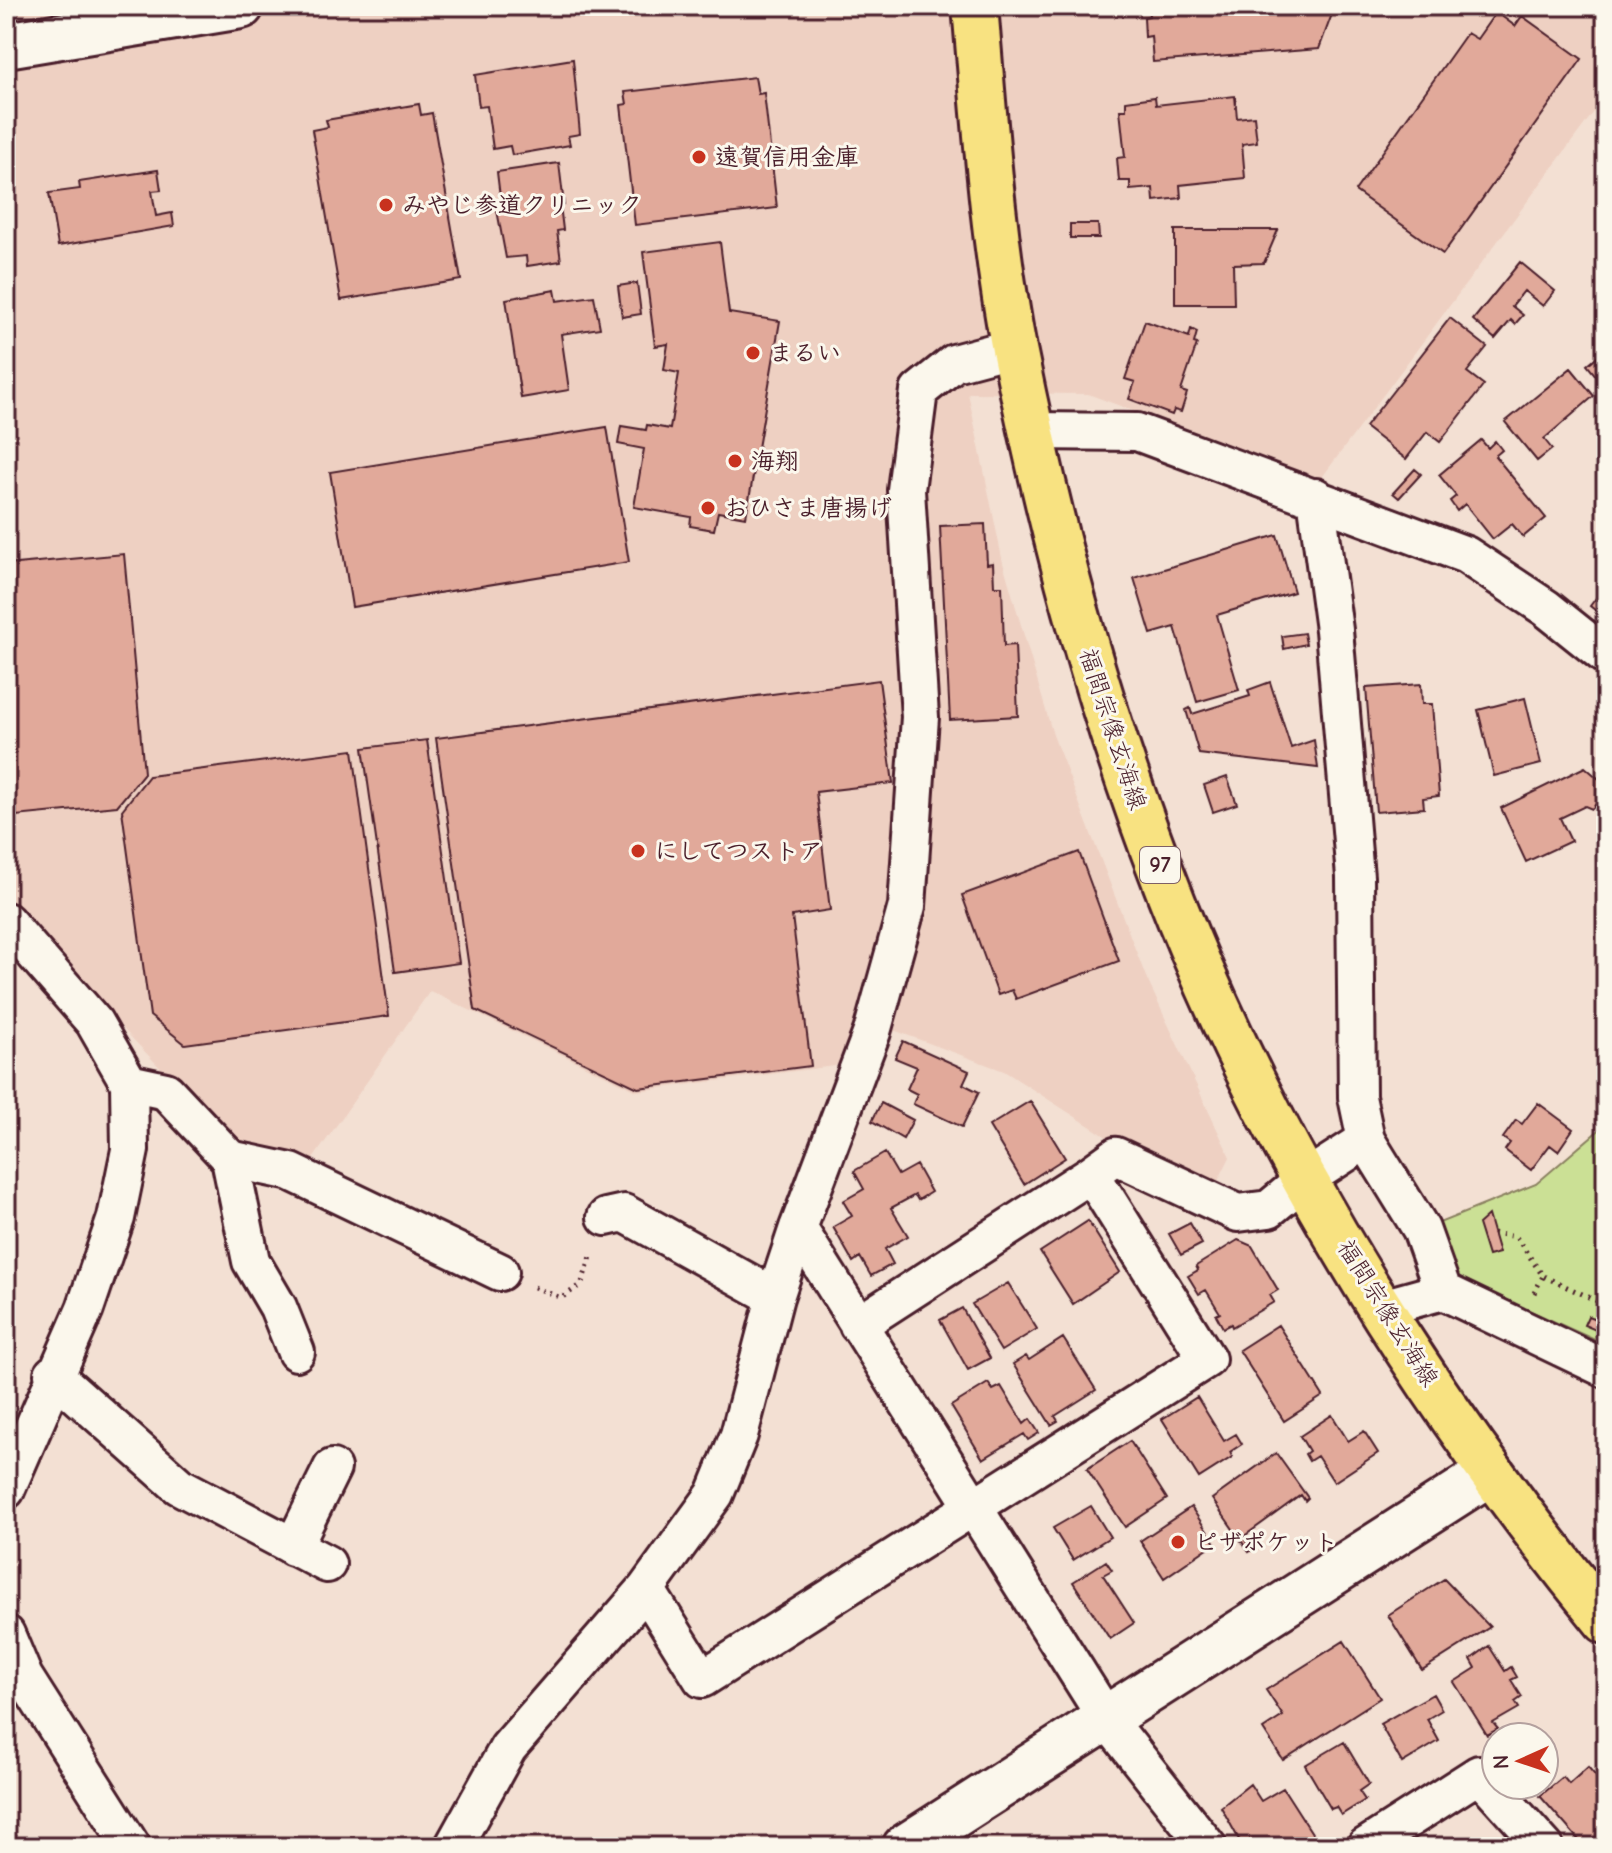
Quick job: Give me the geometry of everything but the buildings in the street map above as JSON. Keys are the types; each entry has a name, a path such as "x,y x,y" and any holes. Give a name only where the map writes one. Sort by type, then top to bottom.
{"main road":[{"name":"福間宗像玄海線","path":"975,6 992,213 1014,347 1032,431 1090,664 1129,782 1180,918 1230,1033 1304,1180 1382,1308 1491,1472 1606,1621"}],"street":[{"path":"6,45 241,6"},
{"path":"453,1847 508,1748 646,1589 715,1494 739,1435 775,1297 872,1032 907,906 920,717 906,490 919,391 954,363 1014,347"},
{"path":"1032,431 1137,432 1466,555 1546,608 1606,656"},
{"path":"1316,497 1334,630 1355,877 1357,1097 1366,1140 1421,1229 1443,1291"},
{"path":"6,921 94,1022 129,1083 130,1150 116,1218 85,1309 53,1374 6,1490"},
{"path":"129,1083 166,1091 230,1159 251,1261 278,1307 296,1352"},
{"path":"858,1325 1116,1156 1238,1213 1269,1209 1304,1180 1366,1140"},
{"path":"230,1159 291,1172 500,1272"},
{"path":"646,1589 702,1679 1207,1359 1091,1174"},
{"path":"606,1217 624,1213 775,1297"},
{"path":"798,1228 1106,1718 1208,1847"},
{"path":"1382,1308 1443,1291 1606,1369"},
{"path":"53,1374 179,1486 327,1564"},
{"path":"293,1547 332,1468"},
{"path":"905,1847 1491,1472"},
{"path":"6,1634 24,1677 132,1847"},
{"path":"1365,1847 1479,1774 1545,1847"}],"path":[{"path":"500,1272 561,1298 581,1285 606,1217"},
{"path":"1493,1233 1516,1237 1543,1276 1606,1305"}],"shaded area":[{"path":"6,6 1606,6 1606,101 1602,101 1320,480 1088,394 968,393 1003,563 1053,735 1146,977 1230,1157 1215,1187 1110,1139 1004,1071 896,1031 835,1066 637,1091 430,991 311,1162 230,1141 6,906"}],"green space":[{"path":"1606,1124 1606,1345 1458,1278 1439,1223 1536,1184"}],"place":[{"name":"遠賀信用金庫","path":"699,157"},
{"name":"みやじ参道クリニック","path":"386,205"},
{"name":"まるい","path":"753,353"},
{"name":"海翔","path":"735,461"},
{"name":"おひさま唐揚げ","path":"708,508"},
{"name":"にしてつストア","path":"638,851"},
{"name":"ピザポケット","path":"1178,1542"}]}
